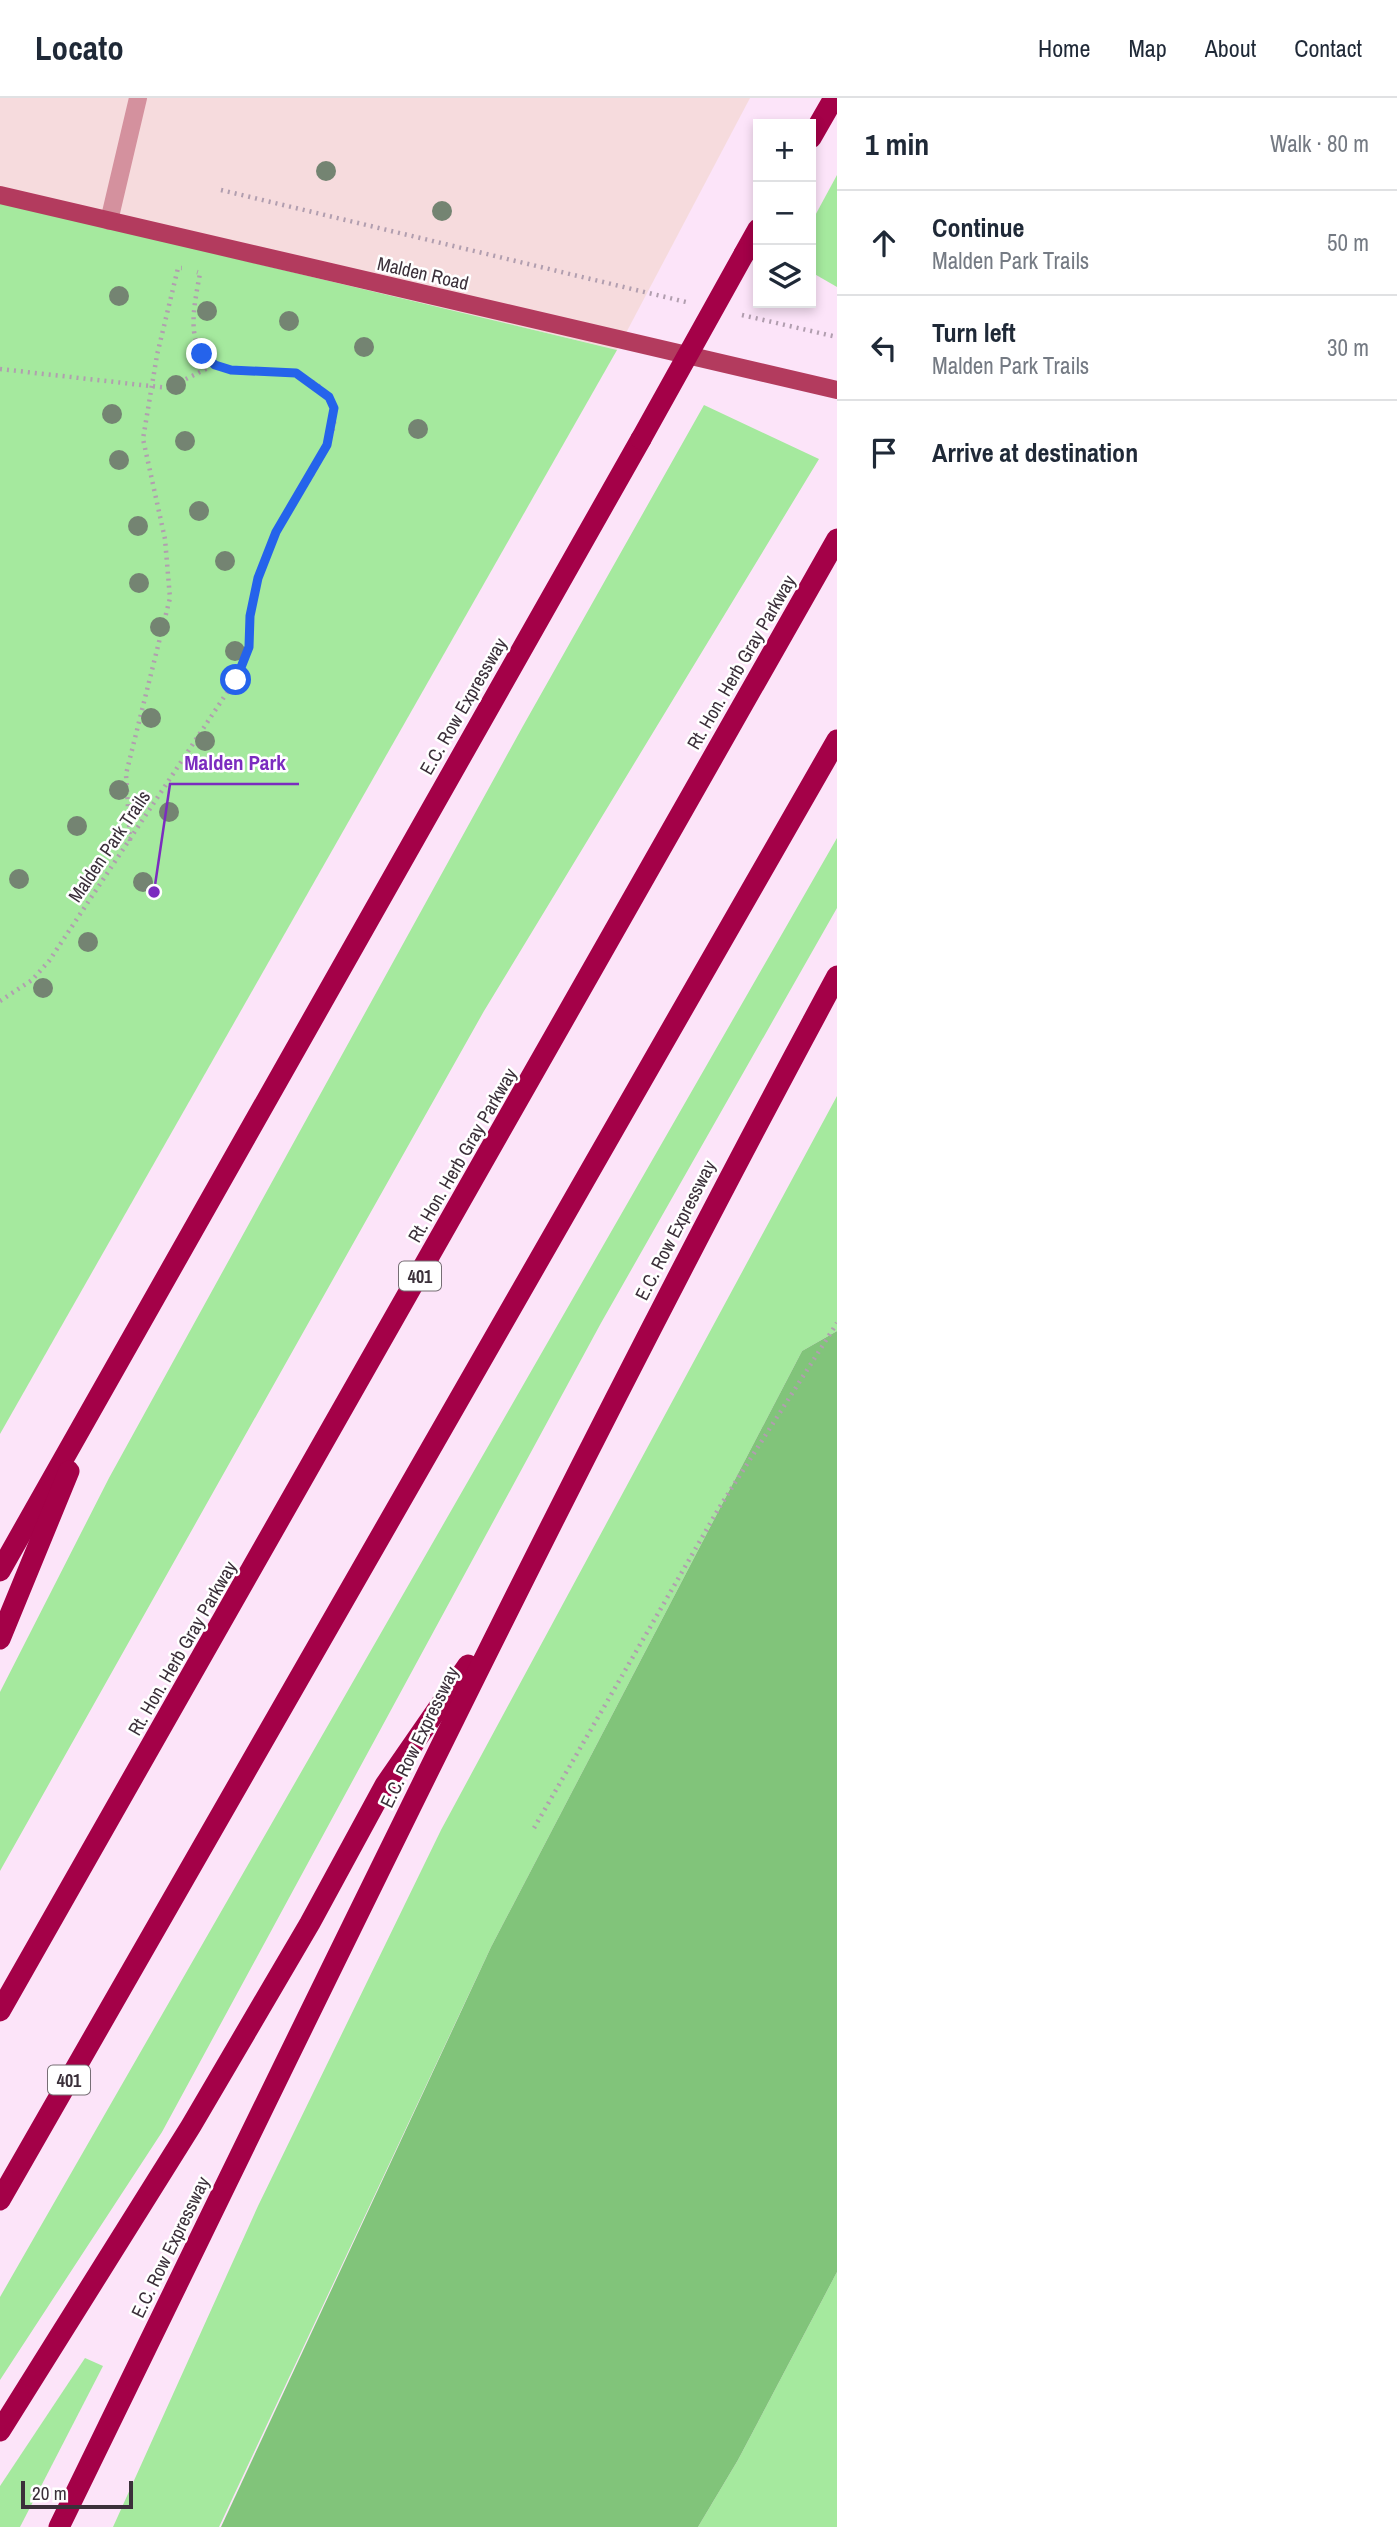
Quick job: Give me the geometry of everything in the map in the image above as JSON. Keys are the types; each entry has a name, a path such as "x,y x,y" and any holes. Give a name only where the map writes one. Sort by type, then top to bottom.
{"highway":[{"path":"816,129 834,98"},
{"name":"E.C. Row Expressway","path":"0,1572 753,238"},
{"name":"Rt. Hon. Herb Gray Parkway","path":"0,2011 837,539"},
{"name":"401","path":"0,2200 837,740"},
{"name":"E.C. Row Expressway","path":"59,2527 507,1608 711,1208 837,975"},
{"path":"0,1639 106,1381"},
{"path":"0,2431 191,2126 310,1923 385,1785 507,1608"}],"main road":[{"name":"Malden Road","path":"0,195 837,390"}],"street":[{"path":"109,221 138,98"}],"path":[{"path":"220,190 695,304"},
{"path":"0,369 152,387 168,388 215,365 202,354 193,330 200,273 178,268 152,387 143,439 165,539 170,598 126,774 130,841"},
{"path":"733,313 837,337"},
{"name":"Malden Park Trails","path":"0,1000 33,980 49,961 243,666 258,578 276,532 317,465 332,432 334,408 329,397 296,373 231,370 215,365"},
{"path":"534,1828 719,1508 837,1323"}],"shaded area":[{"path":"0,98 750,98 617,350 0,202"}],"green space":[{"path":"837,175 837,287 816,275 816,214"},
{"path":"0,202 617,350 0,1434"},
{"path":"704,405 819,459 484,1011 0,1871 0,1692 109,1478 523,726"},
{"path":"837,838 837,908 601,1323 162,2132 0,2380 0,2297"},
{"path":"837,1096 837,1331 802,1351 491,1947 219,2527 113,2527 258,2206 441,1830"},
{"path":"837,1331 837,2272 738,2460 698,2527 221,2527 491,1947 802,1351"},
{"path":"837,2272 837,2527 698,2527 738,2460"},
{"path":"85,2358 103,2366 20,2527 0,2527 0,2486"}],"place":[{"name":"Malden Park","path":"154,892"}],"route":[{"path":"202,354 215,365 231,370 296,373 321,389 334,408 332,432 327,445 276,532 258,578 250,616 249,647 236,680"}]}
